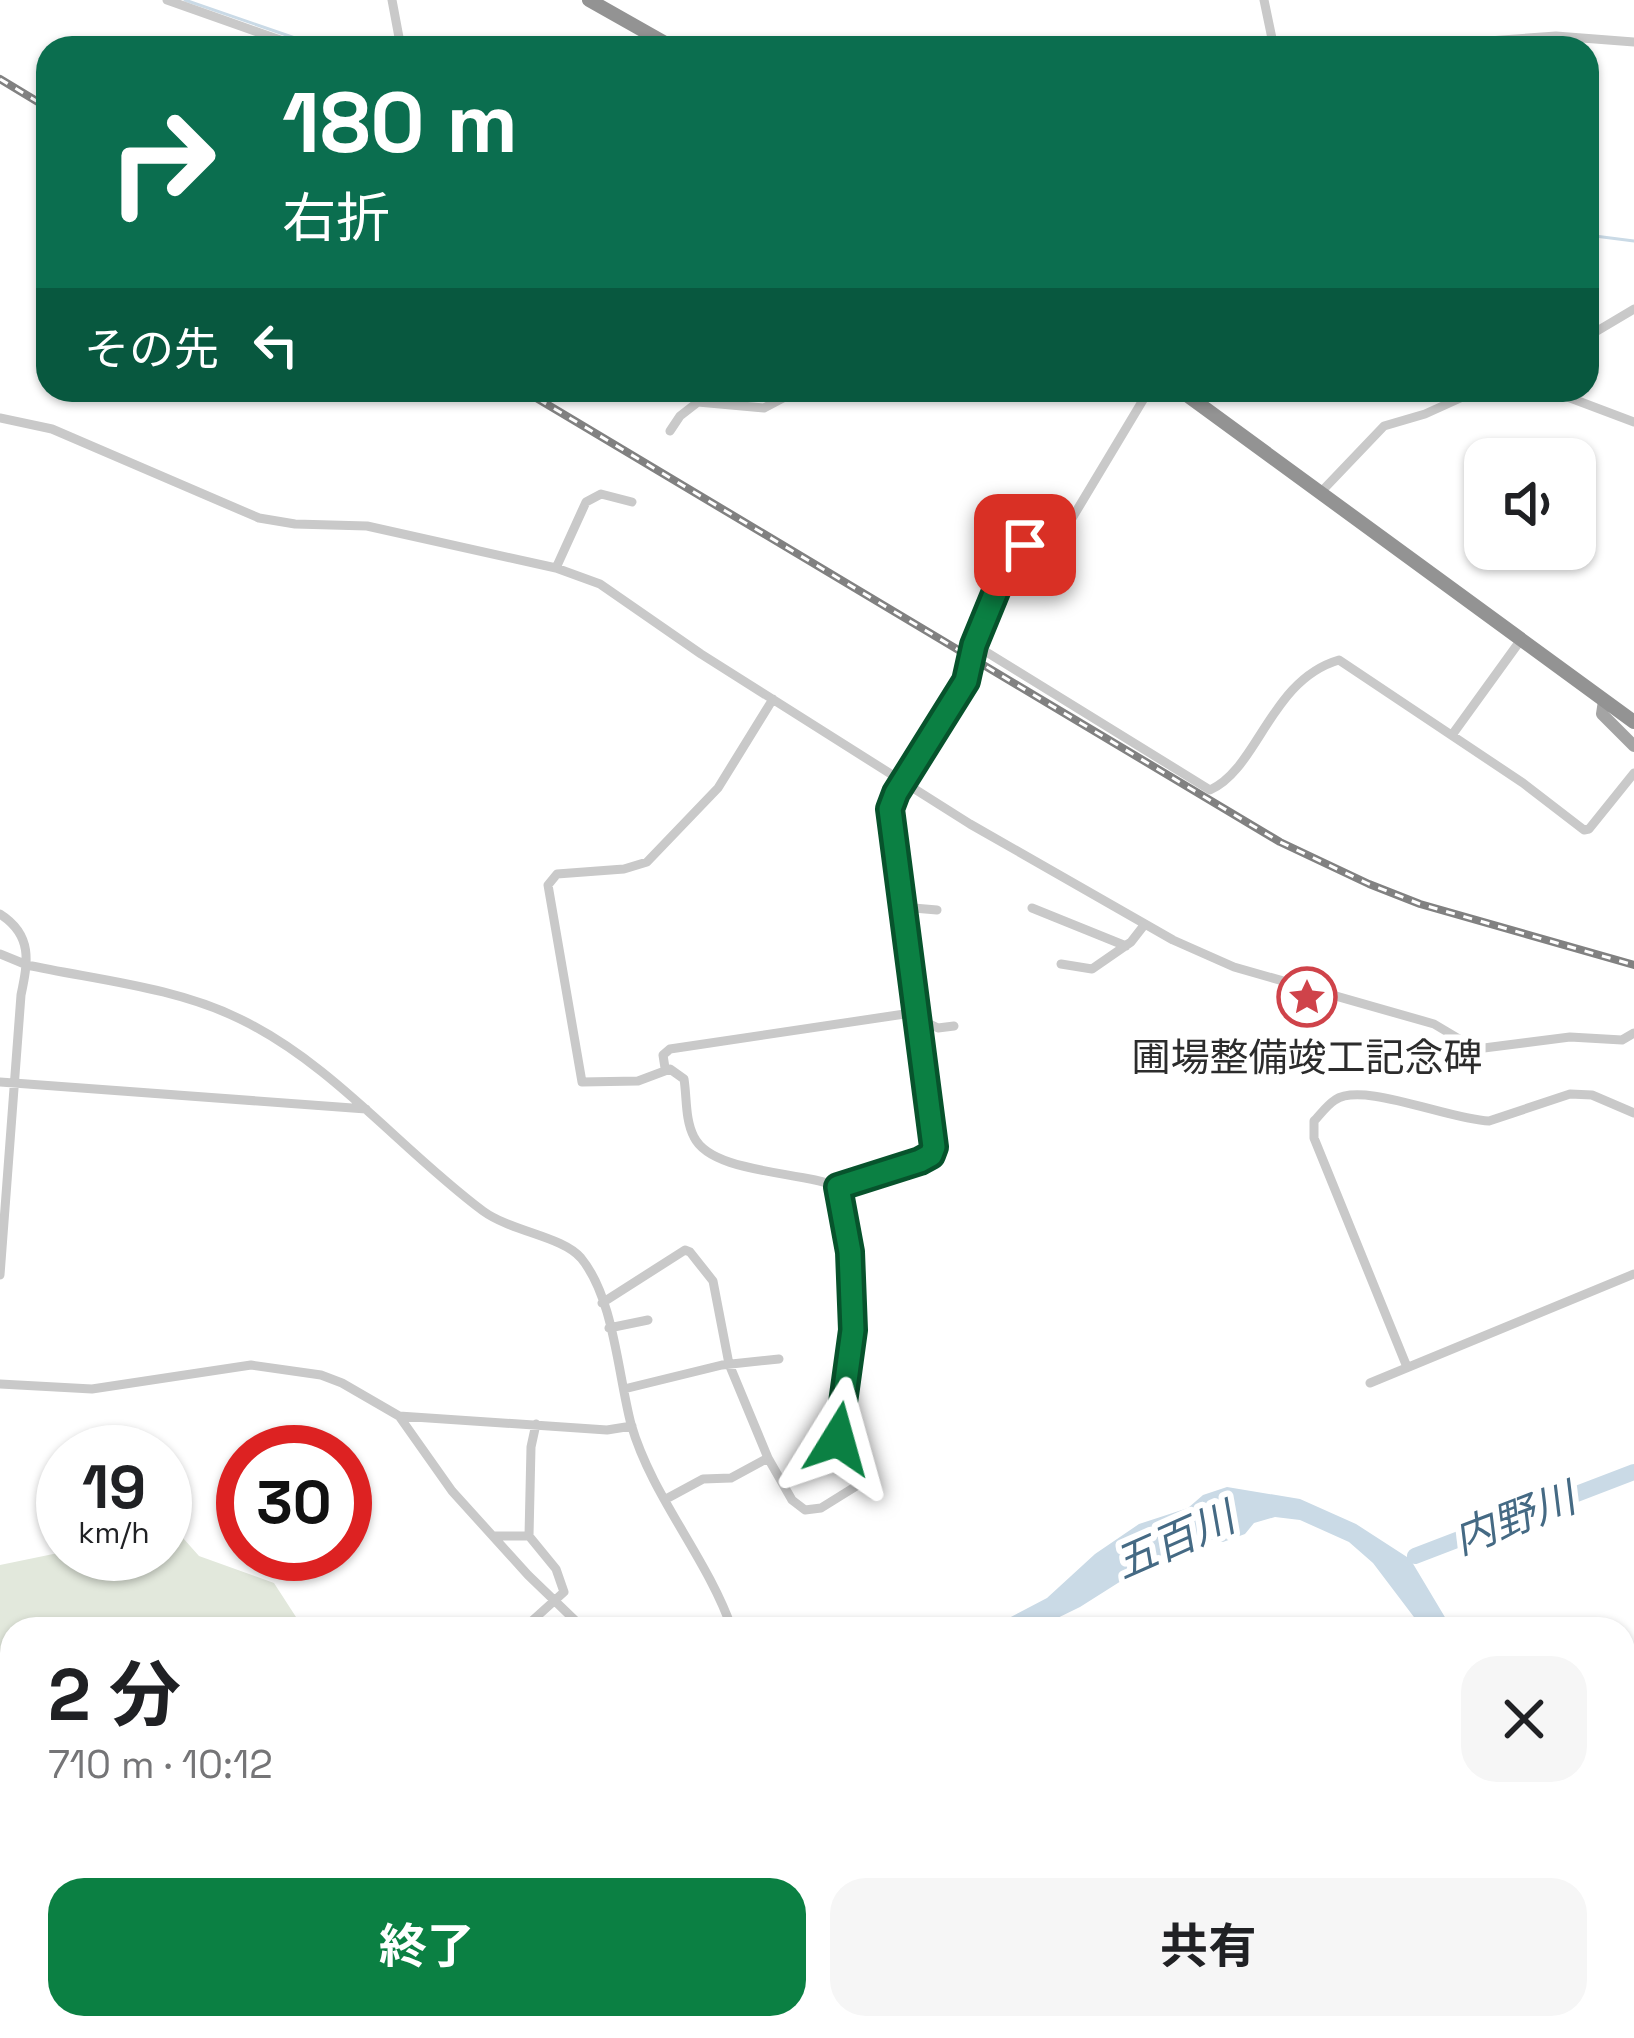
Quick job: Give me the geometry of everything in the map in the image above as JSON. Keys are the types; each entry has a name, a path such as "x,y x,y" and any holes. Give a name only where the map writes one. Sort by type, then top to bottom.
{"highway":[{"path":"589,0 653,36"},
{"path":"1196,402 1634,722"}],"main road":[{"path":"1604,701 1605,720 1634,746"}],"street":[{"path":"167,0 269,36"},
{"path":"392,0 399,36"},
{"path":"1264,0 1272,36"},
{"path":"1599,39 1634,42"},
{"path":"1599,330 1634,309"},
{"path":"670,430 698,402 764,408 775,402"},
{"path":"665,1068 683,1079 690,1126 703,1148 749,1168 838,1187 920,1161 934,1151 889,815 903,780 966,681 974,645 1014,554 1071,520 1142,402"},
{"path":"1320,493 1384,426 1451,402"},
{"path":"1581,402 1634,422"},
{"path":"0,418 52,429 259,518 368,526 556,568 600,584 970,824 1195,952 1234,968 1434,1024 1476,1049 1570,1037 1622,1040 1634,1033"},
{"path":"556,568 586,502 601,494 632,502"},
{"path":"1452,735 1520,641"},
{"path":"974,645 1210,790 1228,776 1281,702 1304,679 1336,660 1347,662 1584,830 1634,772"},
{"path":"665,1068 638,1081 586,1083 580,1079 549,880 557,874 624,869 646,862 718,788 773,699"},
{"path":"902,907 937,910"},
{"path":"1033,908 1126,946"},
{"path":"0,914 20,932 28,951 0,1275"},
{"path":"1061,964 1092,969 1126,946 1145,924"},
{"path":"0,954 226,1013 279,1042 495,1219 573,1250 602,1303 632,1426 727,1617"},
{"path":"665,1068 663,1054 670,1049 918,1015 938,1028 954,1026"},
{"path":"0,1082 366,1109"},
{"path":"1407,1366 1314,1138 1314,1121 1335,1099 1353,1096 1391,1097 1477,1121 1570,1094 1592,1095 1634,1113"},
{"path":"602,1303 688,1250 712,1280 729,1364 768,1458 792,1499 805,1510 821,1508 859,1486 839,1445 853,1330 850,1252 838,1187"},
{"path":"1370,1383 1634,1274"},
{"path":"609,1328 648,1320"},
{"path":"625,1389 729,1364 779,1359"},
{"path":"0,1384 92,1389 259,1366 321,1375 399,1416 607,1430 632,1426"},
{"path":"399,1416 452,1491 572,1617"},
{"path":"536,1424 529,1536 562,1578 564,1592 538,1617"},
{"path":"666,1498 703,1479 731,1478 768,1458"},
{"path":"494,1536 529,1536"}],"shaded area":[{"path":"192,1548 216,1562 216,1581 274,1583 296,1617 0,1617 0,1565 36,1558 36,1581 192,1581"}],"water":[{"name":"五百川","path":"1227,1487 1300,1499 1356,1524 1407,1557 1436,1547 1412,1562 1445,1617 1414,1617 1373,1563 1349,1542 1300,1520 1275,1517 1254,1523 1245,1534 1223,1542 1208,1539 1178,1545 1060,1617 1011,1617 1047,1598 1095,1554 1139,1524 1188,1508 1203,1495"}],"waterway":[{"path":"185,0 289,36"},
{"path":"1599,237 1634,241"},
{"name":"内野川","path":"1415,1556 1634,1472"}],"railway":[{"path":"0,79 36,101"},
{"path":"543,402 1280,842 1420,904 1634,965"}],"place":[{"name":"圃場整備竣工記念碑","path":"1307,997"}],"route":[{"path":"838,1439 853,1330 850,1252 838,1187 920,1161 934,1151 890,809 966,681 974,645 1006,567 1025,545"}]}
